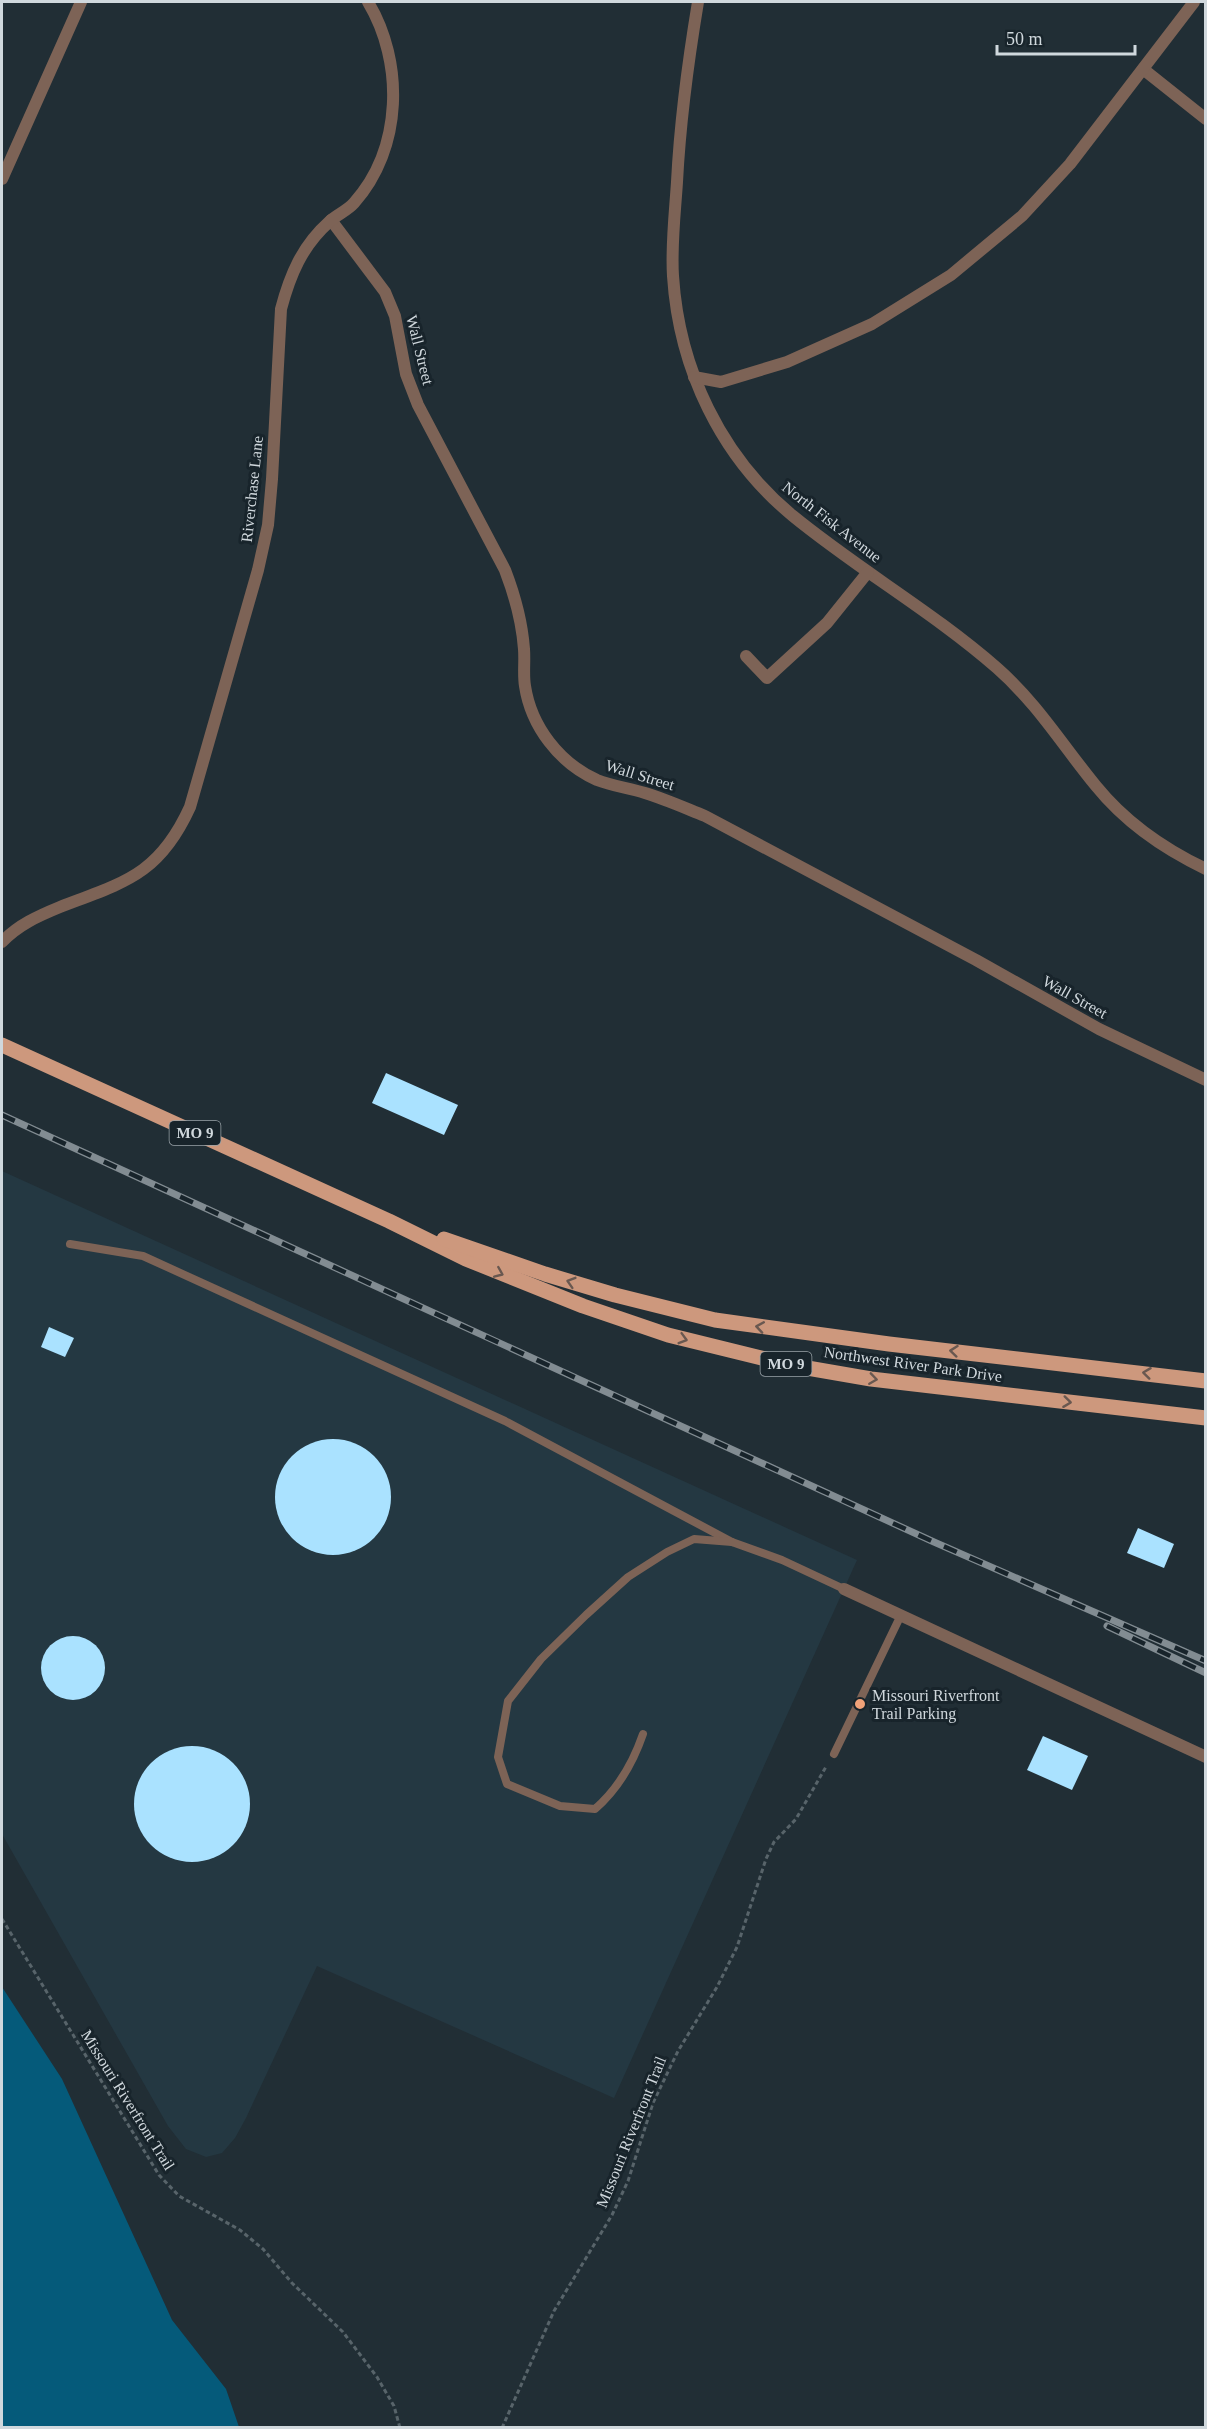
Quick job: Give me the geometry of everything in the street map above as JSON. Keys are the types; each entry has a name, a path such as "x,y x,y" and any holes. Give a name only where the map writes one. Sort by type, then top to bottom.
{"main road":[{"name":"Northwest River Park Drive","path":"2,1045 389,1221 466,1259 517,1281 668,1335 728,1351 871,1379 1206,1418"},
{"name":"Northwest River Park Drive","path":"389,1221 545,1274 615,1295 715,1320 867,1341 1206,1381"}],"street":[{"path":"2,179 81,2"},
{"name":"Riverchase Lane","path":"2,942 28,921 130,880 164,852 185,817 258,570 268,525 281,309 292,272 305,249 331,220 353,205 362,192 377,165 391,122 394,91 387,45 368,2"},
{"name":"North Fisk Avenue","path":"698,2 687,66 679,141 673,274 676,309 683,343 694,377 725,440 769,495 794,517 955,633 999,670 1052,726 1097,787 1121,813 1168,850 1206,869"},
{"path":"694,377 721,382 787,362 872,324 951,275 1022,216 1070,164 1194,2"},
{"path":"1143,69 1206,119"},
{"name":"Wall Street","path":"331,220 385,292 395,316 406,374 418,405 505,570 514,592 524,642 524,682 535,719 548,741 566,760 599,781 668,801 705,816 976,960 1099,1029 1206,1080"},
{"path":"746,656 767,678 827,623 868,572"},
{"path":"844,1589 900,1617 1206,1757"}],"lane":[{"path":"70,1244 143,1256 505,1421 732,1542 782,1560 844,1589"},
{"path":"643,1734 629,1767 610,1796 595,1809 560,1806 507,1784 498,1757 508,1701 541,1659 586,1615 628,1577 676,1547 694,1539 732,1542"},
{"path":"834,1754 887,1649 900,1617"}],"path":[{"name":"Missouri Riverfront Trail","path":"502,2427 554,2311 612,2215 628,2181 654,2103 678,2051 737,1947 766,1859 774,1842 796,1819 834,1754"},
{"name":"Missouri Riverfront Trail","path":"2,1919 159,2175 179,2196 240,2230 263,2249 292,2283 343,2332 394,2406 400,2427"}],"shaded area":[{"path":"2,1171 857,1560 614,2098 317,1966 246,2118 235,2138 222,2153 206,2157 186,2149 168,2126 2,1834"}],"water":[{"path":"2,1987 62,2079 172,2320 226,2389 239,2427 2,2427"}],"building":[{"path":"386,1073 458,1105 444,1135 372,1103"},
{"path":"49,1327 74,1338 65,1357 41,1347"},
{"path":"333,1439 355,1443 374,1456 387,1475 391,1497 387,1519 374,1538 355,1551 333,1555 311,1551 292,1538 279,1519 275,1497 279,1475 292,1456 311,1443"},
{"path":"1138,1528 1174,1544 1164,1568 1127,1553"},
{"path":"73,1636 91,1642 99,1650 105,1668 99,1686 91,1694 73,1700 55,1694 47,1686 41,1668 47,1650 55,1642"},
{"path":"1043,1736 1088,1756 1072,1790 1027,1770"},
{"path":"192,1746 214,1750 233,1763 246,1782 250,1804 246,1826 233,1845 214,1858 192,1862 170,1858 151,1845 138,1826 134,1804 138,1782 151,1763 170,1750"}],"railway":[{"path":"2,1115 934,1542 1206,1661"},
{"path":"1107,1626 1206,1673"}],"place":[{"name":"Missouri Riverfront Trail Parking","path":"860,1704"}]}
